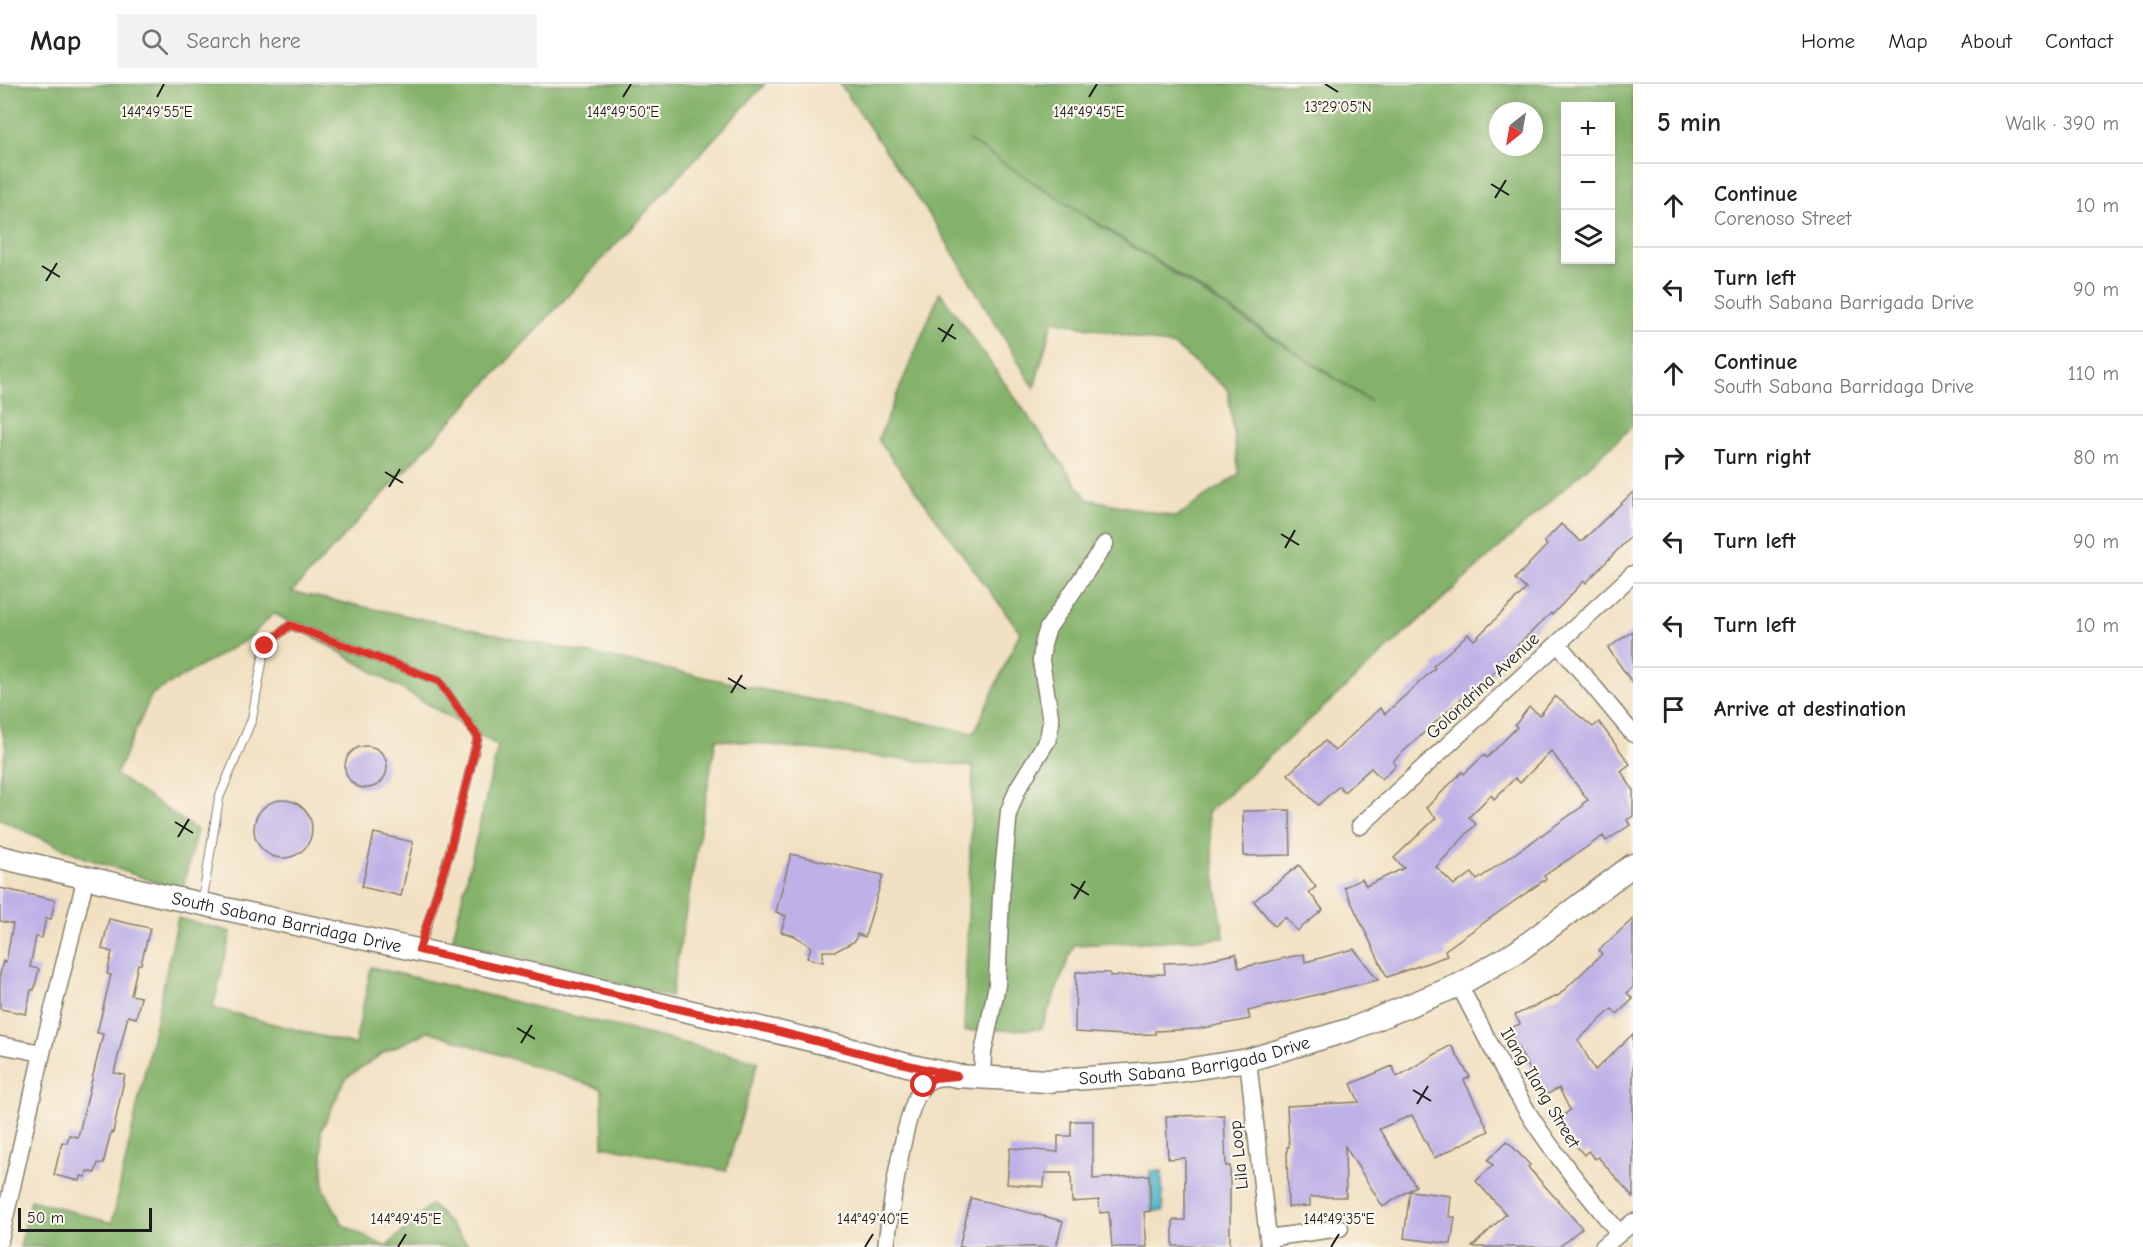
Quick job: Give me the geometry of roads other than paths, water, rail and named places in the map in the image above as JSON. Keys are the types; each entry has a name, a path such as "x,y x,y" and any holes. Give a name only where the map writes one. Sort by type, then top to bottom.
{"main road":[{"name":"South Sabana Barridaga Drive","path":"0,857 715,1017"},
{"name":"South Sabana Barrigada Drive","path":"715,1017 907,1065 957,1076 981,1078 1059,1080 1179,1071 1248,1060 1352,1029 1459,986 1518,951 1633,865"}],"street":[{"path":"981,1078 983,1053 998,985 1001,896 1009,811 1018,788 1048,739 1051,722 1041,661 1043,644 1048,628 1105,544"},
{"name":"Golondrina Avenue","path":"1360,826 1633,574"},
{"path":"1558,644 1633,734"},
{"path":"0,1240 42,1053 86,877"},
{"name":"Ilang Ilang Street","path":"1459,986 1533,1120 1570,1172 1619,1233"},
{"path":"0,1045 42,1053"},
{"name":"Lila Loop","path":"1248,1060 1268,1243"},
{"path":"886,1247 907,1121 916,1095 934,1078 957,1076"},
{"path":"1603,1247 1633,1222"},
{"path":"1268,1243 1340,1228"}],"lane":[{"path":"202,904 219,798 252,719 265,646 290,625 439,681 478,737 449,854 419,950"}],"water":[{"path":"1150,1171 1162,1171 1163,1211 1151,1211"}]}
